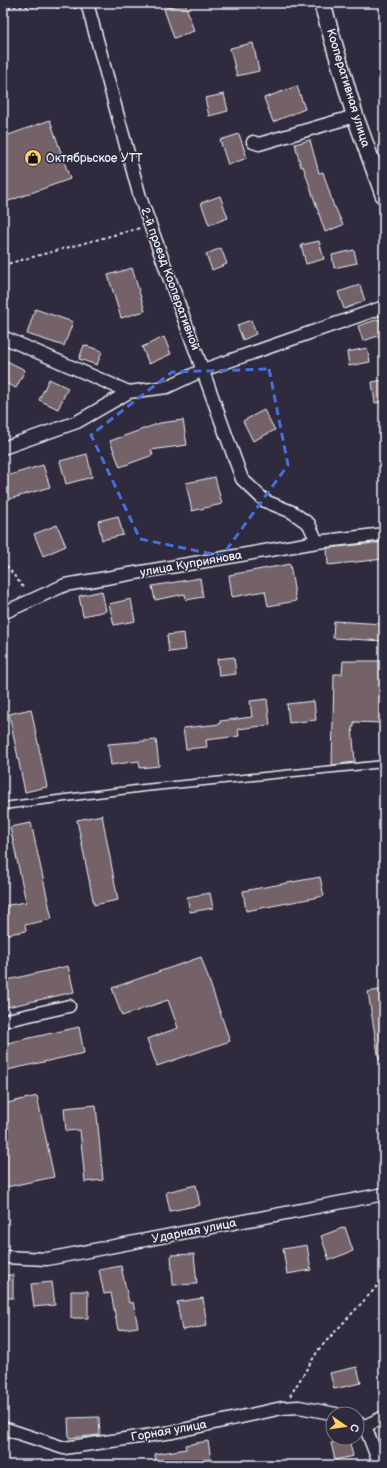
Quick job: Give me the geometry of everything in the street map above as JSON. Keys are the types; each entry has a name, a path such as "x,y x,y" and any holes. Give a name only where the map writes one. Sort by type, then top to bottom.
{"main road":[{"name":"Кооперативная улица","path":"322,3 355,116 384,196"}],"street":[{"name":"2-й проезд Кооперативной","path":"88,6 140,197 242,479 265,501 292,512 308,524 318,542"},
{"path":"253,142 259,144 355,116"},
{"path":"3,448 77,422 130,392 167,386 203,370 384,307"},
{"path":"3,337 130,392"},
{"name":"улица Куприянова","path":"3,613 65,585 318,542 384,534"},
{"path":"3,1021 69,1006"},
{"name":"Ударная улица","path":"3,1257 47,1259 384,1194"},
{"name":"Горная улица","path":"3,1428 64,1448 173,1432 282,1408 299,1407 325,1412"},
{"path":"365,1424 384,1417"},
{"path":"365,1433 380,1465"}],"lane":[{"path":"3,806 144,788 384,764"}],"path":[{"path":"3,12 14,6 88,6"},
{"path":"3,264 150,225"},
{"path":"3,561 23,587"},
{"path":"282,1408 319,1349 384,1279"}],"highlighted area":[{"path":"269,369 288,465 222,556 140,539 91,435 172,372"}],"building":[{"path":"185,3 194,31 174,38 164,9"},
{"path":"253,43 259,71 237,76 230,48"},
{"path":"297,86 305,109 273,122 264,98"},
{"path":"224,94 228,111 209,116 205,98"},
{"name":"Октябрьское УТТ","path":"50,120 70,179 3,203 3,137"},
{"path":"239,134 247,158 228,165 220,140"},
{"path":"310,140 319,173 323,172 334,207 343,225 325,232 303,166 301,167 295,144"},
{"path":"220,196 228,218 209,225 201,203"},
{"path":"319,241 324,259 306,264 301,245"},
{"path":"221,248 227,264 212,270 206,254"},
{"path":"354,250 357,263 334,268 332,255"},
{"path":"132,268 145,311 121,318 108,275"},
{"path":"360,285 365,301 344,309 338,292"},
{"path":"35,309 73,322 64,346 27,334"},
{"path":"379,319 384,334 363,341 358,326"},
{"path":"251,320 256,334 243,340 237,325"},
{"path":"164,337 171,354 149,364 142,347"},
{"path":"84,345 102,351 97,365 79,359"},
{"path":"367,348 370,362 349,366 347,352"},
{"path":"3,359 25,370 16,388 3,382"},
{"path":"49,379 68,388 58,409 39,400"},
{"path":"384,380 384,401 375,403 372,382"},
{"path":"264,410 275,430 253,441 243,421"},
{"path":"183,420 187,445 151,450 153,455 120,467 110,441 160,423"},
{"path":"87,454 92,477 66,484 60,461"},
{"path":"43,465 50,487 3,501 3,477"},
{"path":"215,477 222,504 192,511 186,483"},
{"path":"118,516 123,535 102,540 98,521"},
{"path":"57,525 66,546 43,556 34,534"},
{"path":"384,542 384,559 328,565 327,548"},
{"path":"290,564 296,601 268,606 265,591 232,597 229,575"},
{"path":"200,578 203,597 186,600 185,594 155,600 152,586"},
{"path":"102,591 106,611 83,616 79,596"},
{"path":"131,599 135,621 114,625 109,604"},
{"path":"334,621 384,624 384,641 333,638"},
{"path":"184,633 186,650 169,652 167,635"},
{"path":"234,657 236,674 219,676 217,659"},
{"path":"343,661 384,661 384,723 354,722 354,727 352,727 355,762 332,765 334,674 342,674"},
{"path":"267,699 270,725 238,729 239,736 206,740 207,747 186,749 183,728 220,724 220,721 252,717 250,701"},
{"path":"314,701 316,720 289,723 287,704"},
{"path":"31,709 47,787 25,792 9,714"},
{"path":"156,740 159,766 140,768 139,761 111,765 108,744"},
{"path":"102,815 118,900 94,905 77,820"},
{"path":"31,823 52,919 25,925 26,931 3,935 3,906 26,902 10,827"},
{"path":"320,877 324,896 246,911 243,891"},
{"path":"210,893 213,908 190,912 187,897"},
{"path":"201,957 230,1041 157,1066 147,1039 178,1028 168,1000 122,1016 112,988"},
{"path":"68,966 74,992 3,1008 3,981"},
{"path":"384,989 384,1060 379,1060 368,992"},
{"path":"79,1027 84,1053 3,1071 3,1044"},
{"path":"37,1096 54,1177 6,1187 3,1175 3,1104"},
{"path":"96,1105 103,1180 85,1182 80,1130 66,1131 64,1108"},
{"path":"196,1185 200,1205 170,1211 166,1192"},
{"path":"345,1227 353,1251 329,1260 321,1236"},
{"path":"307,1245 311,1270 287,1274 283,1249"},
{"path":"194,1254 197,1284 173,1285 171,1255"},
{"path":"121,1266 129,1303 133,1302 138,1327 118,1330 111,1293 104,1294 99,1270"},
{"path":"3,1275 13,1275 13,1298 3,1298"},
{"path":"52,1282 55,1305 34,1307 31,1284"},
{"path":"71,1291 88,1291 88,1318 71,1318"},
{"path":"203,1298 207,1326 182,1330 177,1302"},
{"path":"357,1367 361,1383 334,1389 330,1373"},
{"path":"99,1417 100,1435 69,1438 68,1418"},
{"path":"208,1441 211,1459 174,1465 156,1465 155,1454 186,1449 185,1445"},
{"path":"332,1446 351,1446 353,1456 335,1460"}],"place":[{"name":"Октябрьское УТТ","path":"33,158"}]}
